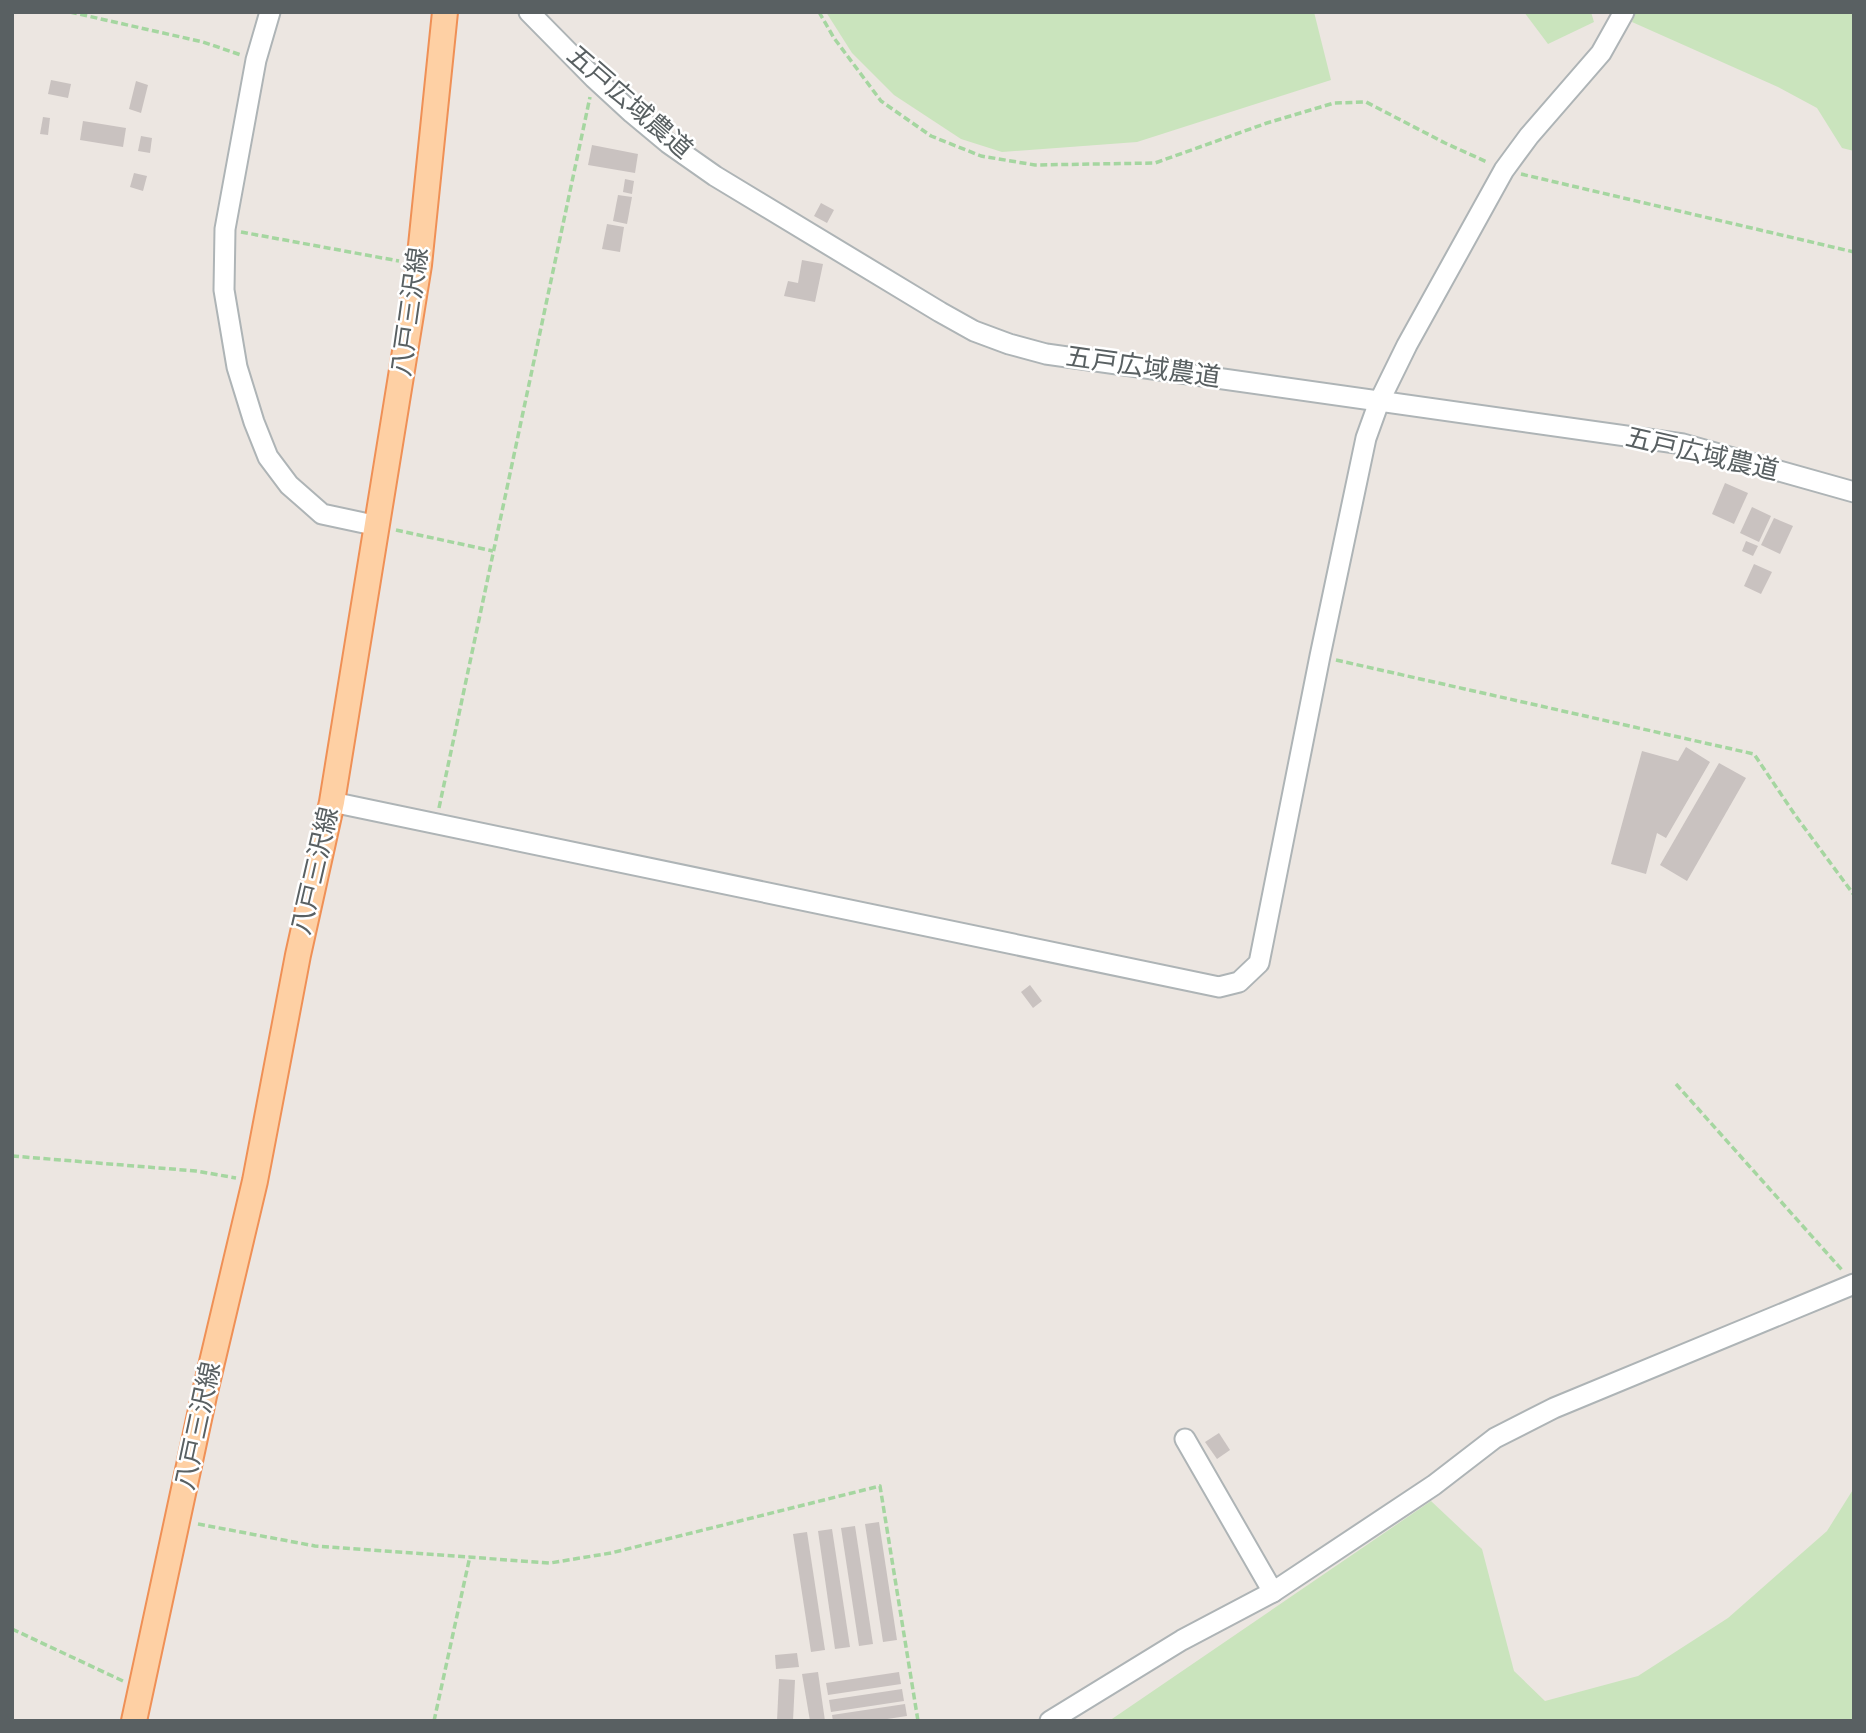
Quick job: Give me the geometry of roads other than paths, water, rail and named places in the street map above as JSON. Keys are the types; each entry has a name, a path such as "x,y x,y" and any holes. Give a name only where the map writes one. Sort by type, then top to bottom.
{"main road":[{"name":"八戸三沢線","path":"134,1721 204,1396 254,1181 298,956 332,802 419,265 445,12"}],"street":[{"path":"270,12 256,60 225,229 224,290 237,367 268,457 289,485 322,514 378,526"},
{"name":"五戸広域農道","path":"529,12 632,113 668,143 715,176 940,312 974,331 1009,344 1046,354 1682,444 1854,492"},
{"path":"332,802 1219,987 1239,982 1259,963 1366,438 1379,402 1504,170 1529,136 1601,53 1624,12"},
{"path":"1050,1721 1182,1640 1273,1592 1434,1485 1495,1438 1554,1408 1850,1285"},
{"path":"1185,1439 1273,1592"}]}
